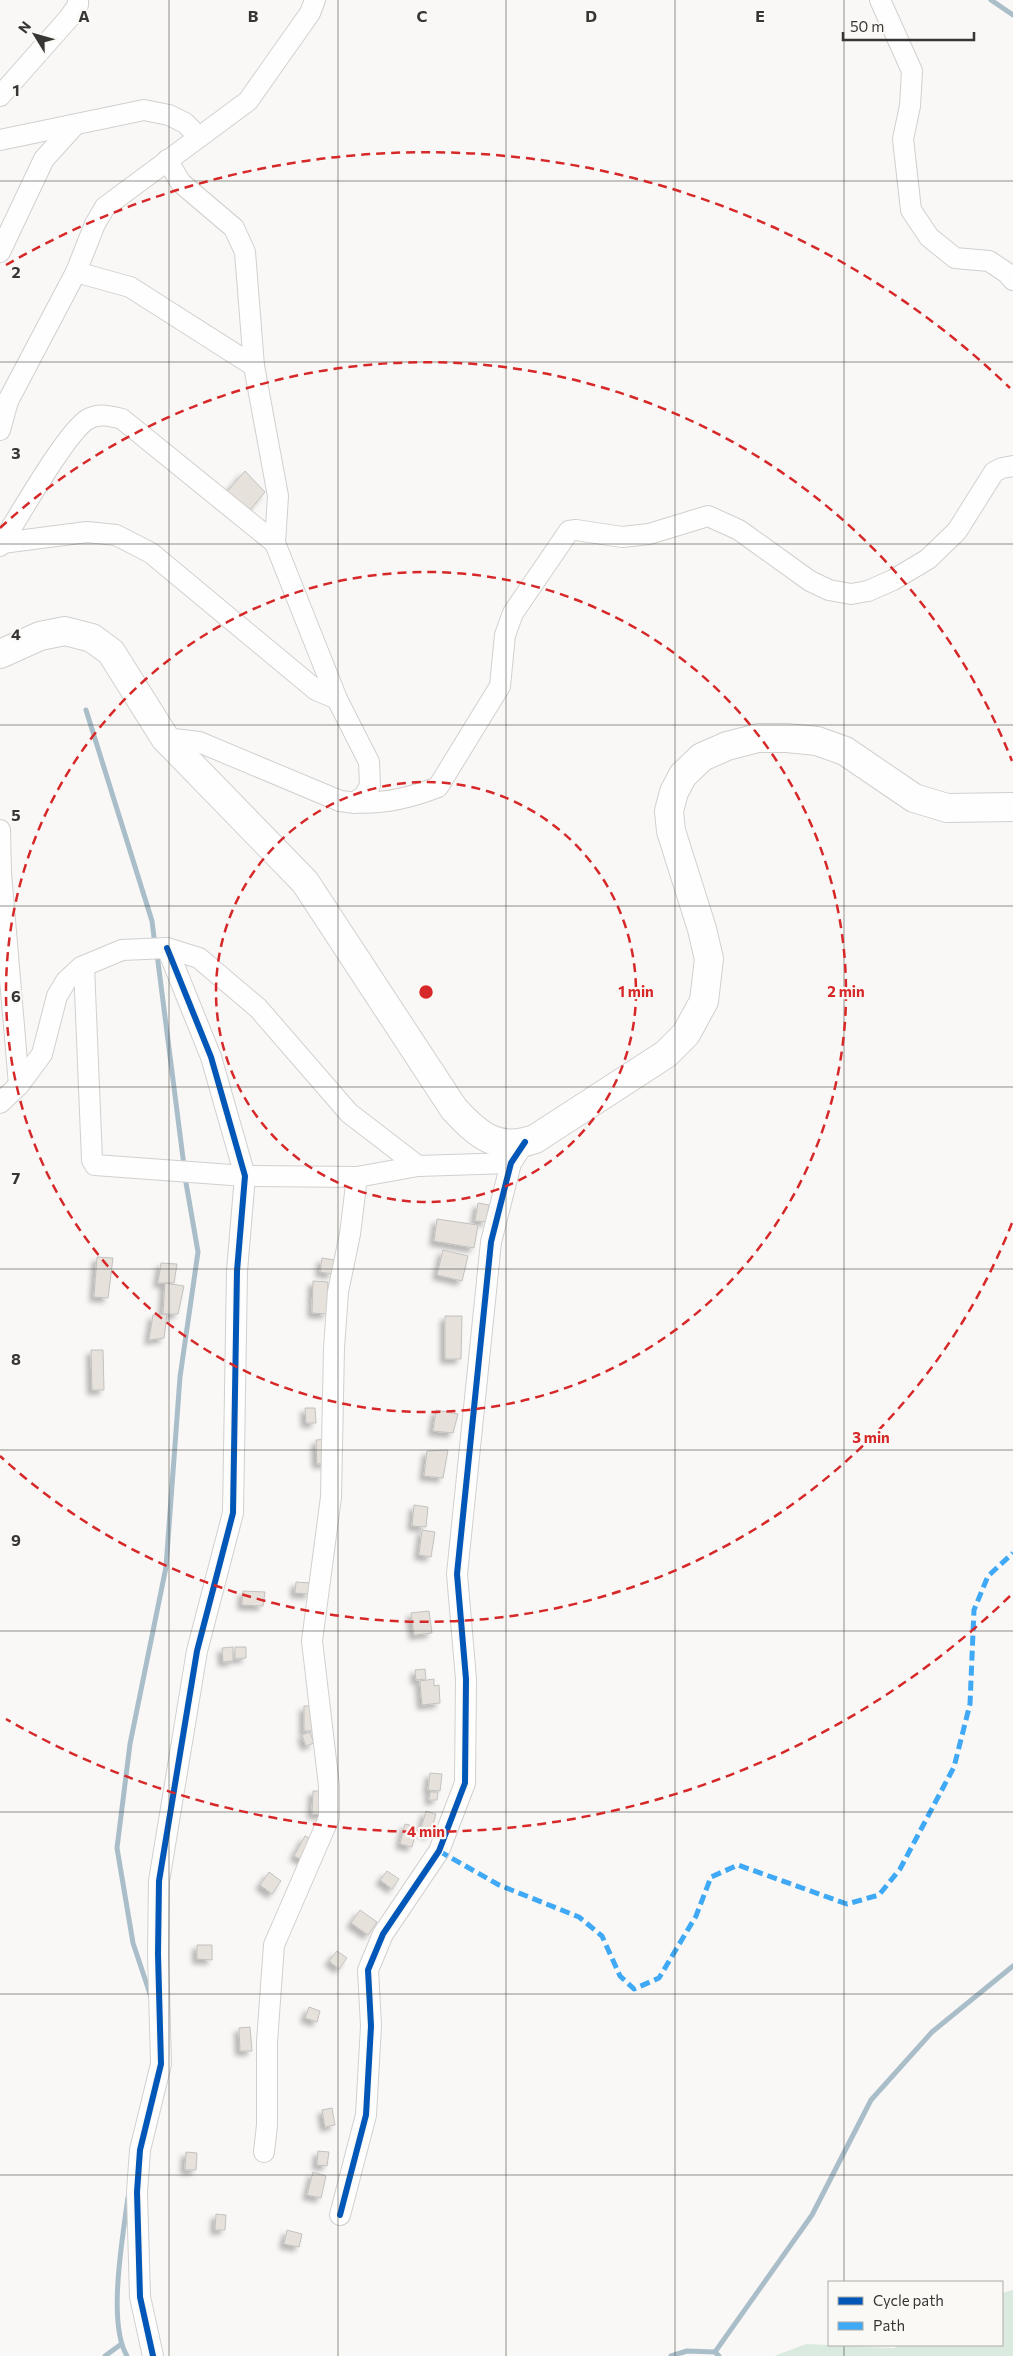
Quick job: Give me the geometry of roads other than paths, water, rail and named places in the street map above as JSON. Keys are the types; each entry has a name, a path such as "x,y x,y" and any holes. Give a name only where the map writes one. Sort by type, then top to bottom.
{"main road":[{"path":"0,654 40,636 65,631 92,638 112,652 165,738 305,882 454,1109 468,1125 518,1153 535,1139 666,1054 686,1034 704,1001 709,959 702,929 671,830 669,810 674,792 683,775 702,757 727,746 758,738 817,741 846,751 914,798 947,808 1013,807"}],"street":[{"path":"0,96 69,18 78,0"},
{"path":"0,430 8,401 76,272 95,224 105,207 248,101 310,13 315,0"},
{"path":"880,0 912,71 910,106 903,139 911,210 929,237 955,258 989,261 1007,273 1013,280"},
{"path":"0,140 144,110 169,114 185,123 199,137"},
{"path":"0,252 44,159 74,126"},
{"path":"167,160 181,183 234,228 246,252 254,366 278,496 275,543 337,699 369,762 370,786 364,796 354,803"},
{"path":"76,272 130,287 254,366"},
{"path":"1,545 70,436 88,419 102,415 122,419 275,543"},
{"path":"165,738 199,742 340,801 354,803 398,799 438,787 500,686 505,635 513,613 570,531 576,530 622,537 649,534 708,516 739,530 810,581 829,590 851,594 868,591 893,580 928,559 958,531 994,472 1013,466"},
{"path":"1,545 87,532 116,535 151,552 316,690 337,699"},
{"path":"0,830 1,873 19,1085"},
{"path":"0,1103 19,1085 42,1054 57,996 66,981 84,966 122,950 167,948 199,958 258,1008 349,1113 418,1166"},
{"path":"153,2356 140,2297 137,2192 140,2150 161,2064 158,1954 159,1881 197,1651 233,1513 237,1271 245,1176 211,1057 167,948"},
{"path":"84,966 92,1160 95,1165 245,1176 357,1177 418,1166 518,1153 491,1242 457,1574 466,1679 465,1783 439,1850 383,1934 368,1970 371,2026 366,2116 340,2215"},
{"path":"264,2152 267,2125 267,2042 274,1945 329,1818 329,1786 312,1641 331,1497 338,1292 350,1234 357,1177"}],"waterway":[{"path":"991,0 1013,15"},
{"path":"86,710 152,921 155,945"},
{"path":"157,954 184,1166"},
{"path":"151,1997 133,1943 117,1848 130,1744 166,1567 180,1377 198,1252 185,1177"},
{"path":"715,2352 812,2215 871,2100 932,2032 1013,1966"},
{"path":"127,2356 121,2341 117,2301 120,2256 128,2197"},
{"path":"105,2356 120,2345"},
{"path":"671,2356 687,2351 715,2352 719,2356"}]}
